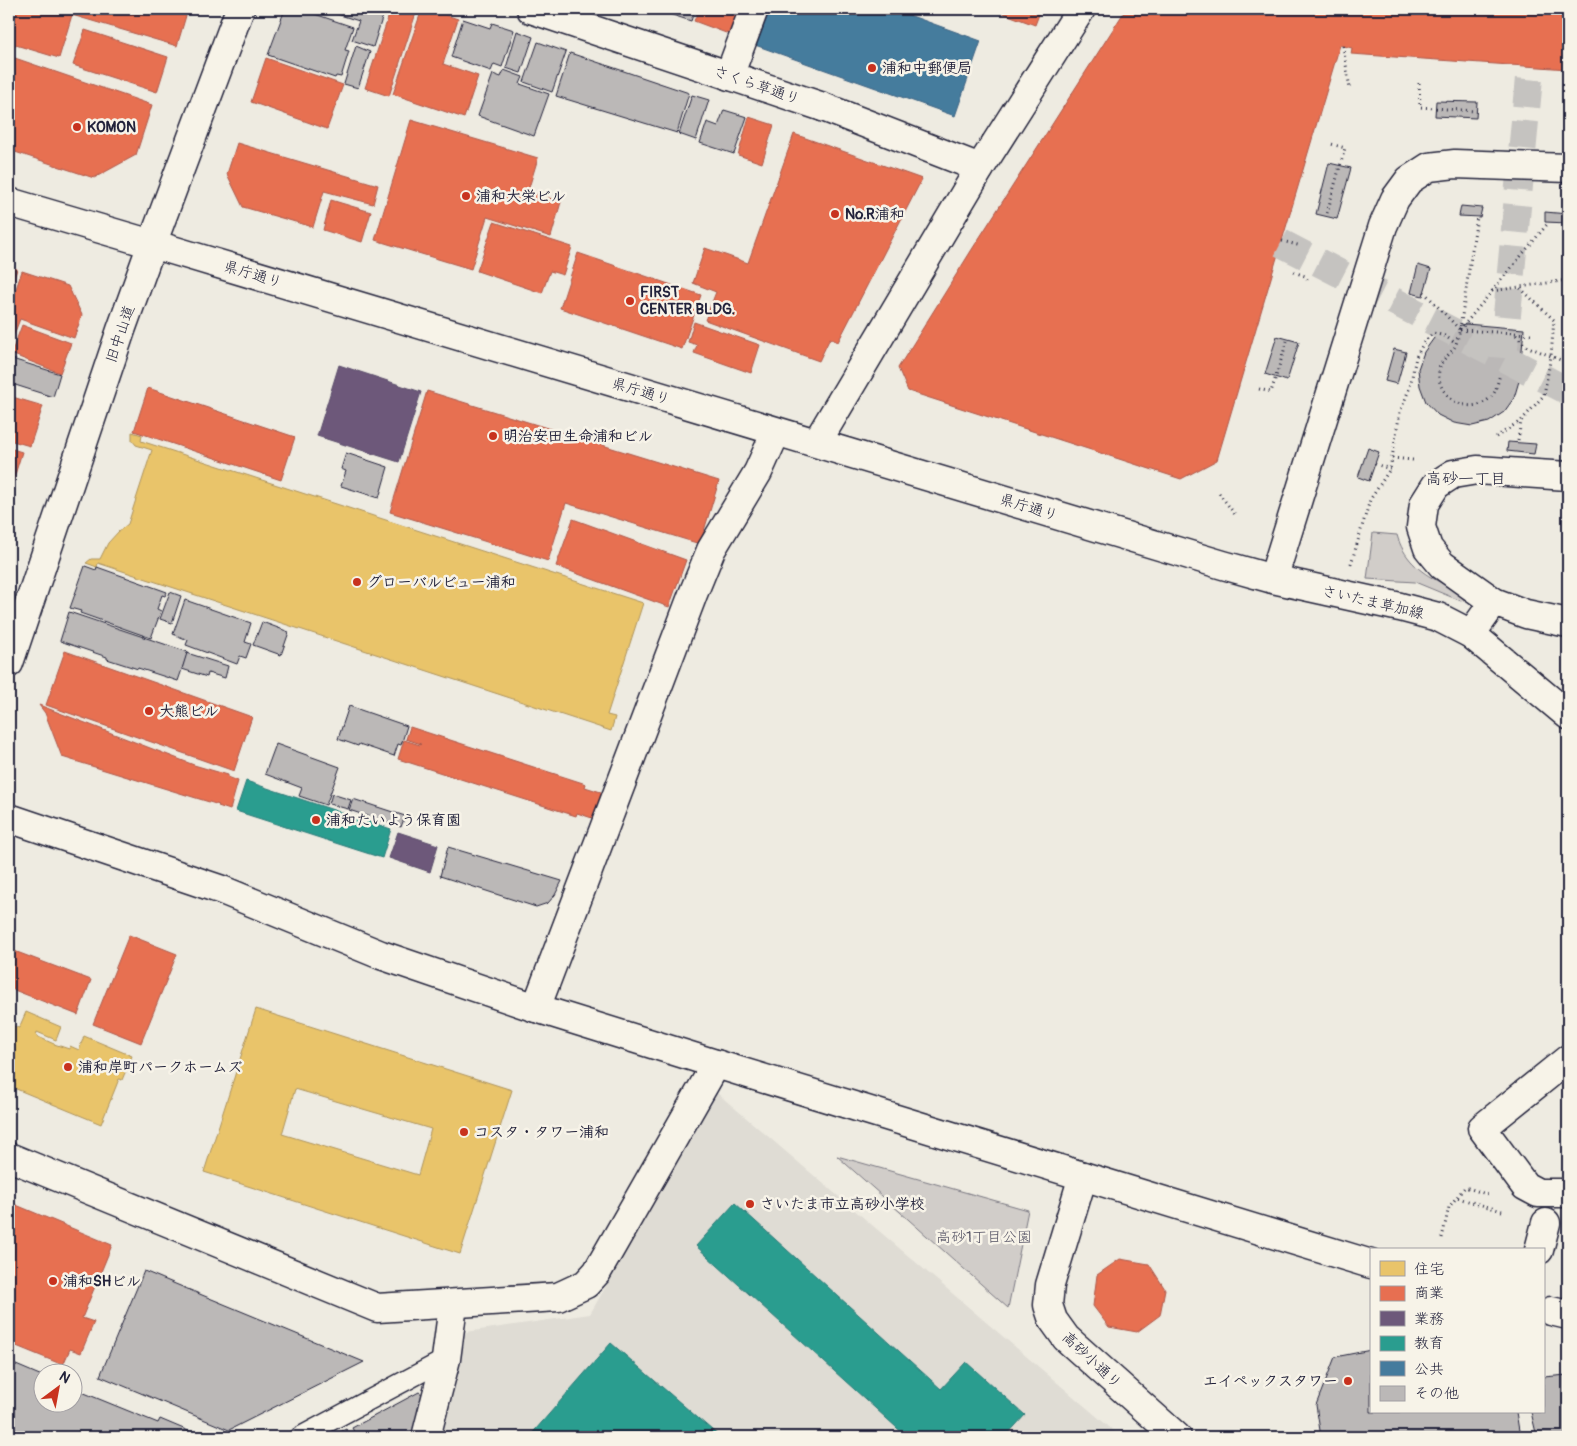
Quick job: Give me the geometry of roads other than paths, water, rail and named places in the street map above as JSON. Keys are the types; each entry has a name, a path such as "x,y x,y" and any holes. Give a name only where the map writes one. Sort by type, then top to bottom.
{"main road":[{"name":"旧中山道","path":"9,663 121,330 240,9"},
{"name":"さくら草通り","path":"530,9 823,107 980,168"},
{"path":"729,76 754,9"},
{"path":"817,442 980,168 1081,9"},
{"path":"1273,579 1383,226 1395,198 1409,180 1429,167 1455,164 1568,168"},
{"name":"県庁通り","path":"9,202 1273,579"},
{"path":"536,1008 711,550 758,472 776,432"},
{"path":"1568,476 1477,470 1453,474 1436,485 1424,504 1421,527 1428,548 1442,565 1494,602 1526,614 1568,624"},
{"name":"さいたま草加線","path":"1273,579 1438,617 1471,634 1568,715"},
{"path":"1471,634 1494,602"},
{"path":"9,818 222,890 381,955 536,1008 1370,1264"},
{"path":"1568,1058 1482,1128 1525,1186 1538,1193 1568,1193"},
{"path":"9,1157 377,1308 558,1298 586,1284 597,1272 716,1064"},
{"name":"高砂小通り","path":"1082,1176 1050,1285 1048,1305 1053,1320 1066,1338 1177,1437"},
{"path":"1540,1248 1546,1222"},
{"path":"426,1437 446,1359 453,1304"}],"lane":[{"path":"300,1437 446,1359"}],"tunnel":[{"path":"1503,358 1530,67"},
{"path":"1281,243 1568,391"}],"place":[{"name":"浦和中郵便局","path":"872,68"},
{"name":"KOMON","path":"77,127"},
{"name":"浦和大栄ビル","path":"466,196"},
{"name":"No.R浦和","path":"835,214"},
{"name":"FIRST CENTER BLDG.","path":"630,301"},
{"name":"明治安田生命浦和ビル","path":"493,436"},
{"name":"グローバルビュー浦和","path":"357,582"},
{"name":"大熊ビル","path":"149,711"},
{"name":"浦和たいよう保育園","path":"316,820"},
{"name":"浦和岸町パークホームズ","path":"68,1067"},
{"name":"コスタ・タワー浦和","path":"464,1132"},
{"name":"さいたま市立高砂小学校","path":"750,1204"},
{"name":"浦和SHビル","path":"53,1281"},
{"name":"エイペックスタワー","path":"1348,1381"}],"district":[{"name":"高砂一丁目","path":"1466,478"}],"park label":[{"name":"高砂1丁目公園","path":"984,1237"}]}
